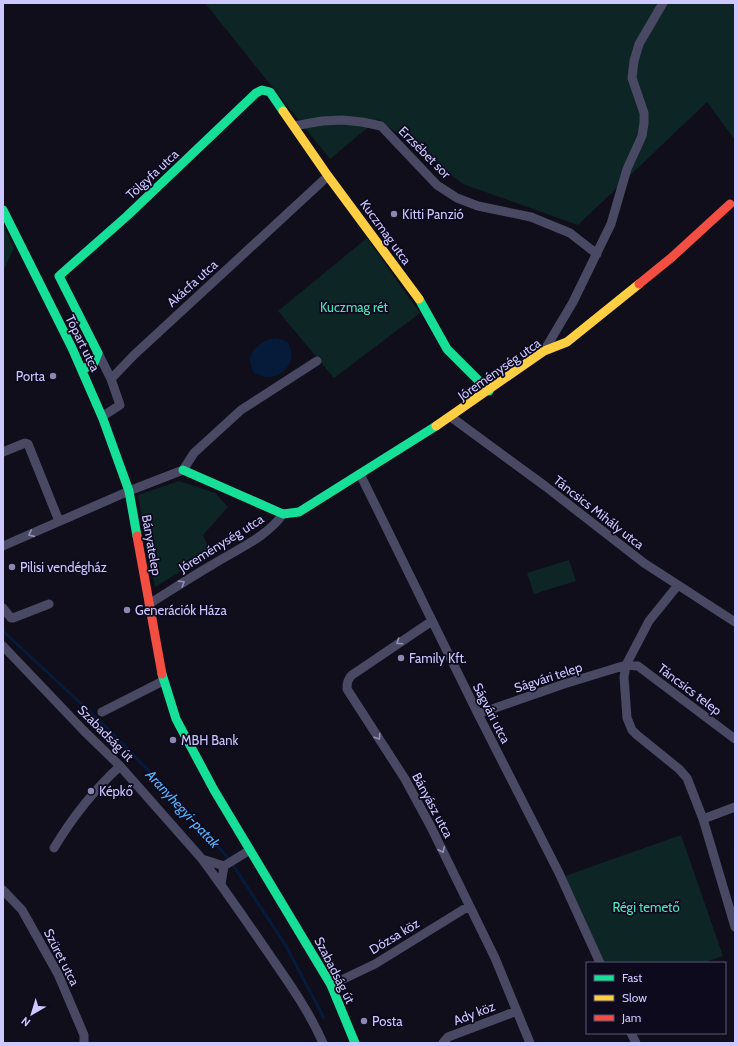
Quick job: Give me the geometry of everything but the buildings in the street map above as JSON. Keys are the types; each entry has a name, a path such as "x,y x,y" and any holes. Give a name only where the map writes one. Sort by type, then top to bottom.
{"street":[{"path":"544,351 573,302 611,224 634,152 642,136 644,113 632,78 634,61 639,44 663,3"},
{"name":"Kuczmag utca","path":"262,90 270,92 328,176 419,300 447,349 489,391"},
{"name":"Tölgyfa utca","path":"98,353 59,276 127,216 256,93 262,90"},
{"name":"Erzsébet sor","path":"294,126 322,121 342,120 381,126 437,185 457,198 478,206 531,217 570,232 597,254"},
{"name":"Akácfa utca","path":"111,379 134,355 328,176"},
{"name":"Jóreménység utca","path":"183,470 283,514 299,512 451,417 544,351 566,342 671,258 730,204"},
{"name":"Tópart utca","path":"3,210 103,416 120,461 129,491"},
{"path":"98,353 111,379 120,405 103,416"},
{"path":"82,370 94,363 98,353"},
{"path":"3,546 129,491 183,470 194,453 241,410 317,361"},
{"name":"Táncsics Mihály utca","path":"451,417 544,486 644,564 735,622"},
{"path":"3,452 25,443 28,444 59,521"},
{"name":"Ságvári utca","path":"360,474 478,714 559,873 600,962"},
{"name":"Bányatelep","path":"129,491 149,604"},
{"name":"Jóreménység utca","path":"149,604 265,534 283,514"},
{"path":"678,585 649,621 626,665 624,677 629,725 637,735 683,773 691,787 735,927"},
{"path":"3,608 11,618 13,618 49,604"},
{"name":"Szabadság út","path":"149,604 163,681 176,719 214,790 331,985 355,1043"},
{"name":"Bányász utca","path":"432,621 352,674 348,679 347,689 406,779 431,827 495,958 530,1043"},
{"name":"Szabadság út","path":"3,646 84,731 120,766 202,859 296,992 317,1029 323,1043"},
{"name":"Ságvári telep","path":"478,714 564,684 626,665"},
{"name":"Táncsics telep","path":"626,665 638,666 735,739"},
{"path":"102,712 163,681"},
{"path":"54,848 79,810 93,793 120,766"},
{"path":"702,819 735,807"},
{"path":"221,884 229,864 250,850"},
{"path":"202,859 229,864"},
{"name":"Szüret utca","path":"3,890 22,910 58,974 84,1035 84,1043"},
{"name":"Dózsa köz","path":"331,985 375,964 469,906"},
{"name":"Ady köz","path":"443,1043 448,1037 517,1011"},
{"path":"632,1034 636,1043"}],"green space":[{"path":"205,3 735,3 735,140 707,102 578,225 463,184 378,119 330,159"},
{"path":"3,224 14,248 3,271"},
{"name":"Kuczmag rét","path":"367,238 420,313 334,378 278,311"},
{"path":"179,481 215,493 228,507 203,535 211,553 155,587 138,495"},
{"path":"569,560 576,581 534,594 527,573"},
{"name":"Régi temető","path":"681,835 723,956 706,962 604,962 565,876"}],"water":[{"path":"275,338 288,343 291,351 291,361 289,365 278,375 274,376 265,377 254,373 250,362 252,352 263,342"}],"waterway":[{"name":"Aranyhegyi-patak","path":"3,631 105,726 182,805 229,859 286,946 324,1018"}],"traffic: fast":[{"path":"82,370 94,363 98,353 59,276 127,216 256,93 262,90 270,92 283,111"},
{"path":"3,210 72,348 103,419 129,491 137,536"},
{"path":"419,299 447,349 489,391"},
{"path":"183,470 283,514 299,512 436,426"},
{"path":"162,674 176,719 214,790 331,985 355,1043"}],"traffic: slow":[{"path":"283,111 328,176 419,299"},
{"path":"436,426 544,351 567,342 639,284"}],"traffic: jam":[{"path":"639,284 671,258 730,204"},
{"path":"137,536 162,674"}],"place":[{"name":"Kitti Panzió","path":"394,214"},
{"name":"Porta","path":"53,376"},
{"name":"Pilisi vendégház","path":"12,567"},
{"name":"Generációk Háza","path":"127,610"},
{"name":"Family Kft.","path":"401,658"},
{"name":"MBH Bank","path":"173,740"},
{"name":"Képkő","path":"91,791"},
{"name":"Posta","path":"364,1021"}]}
